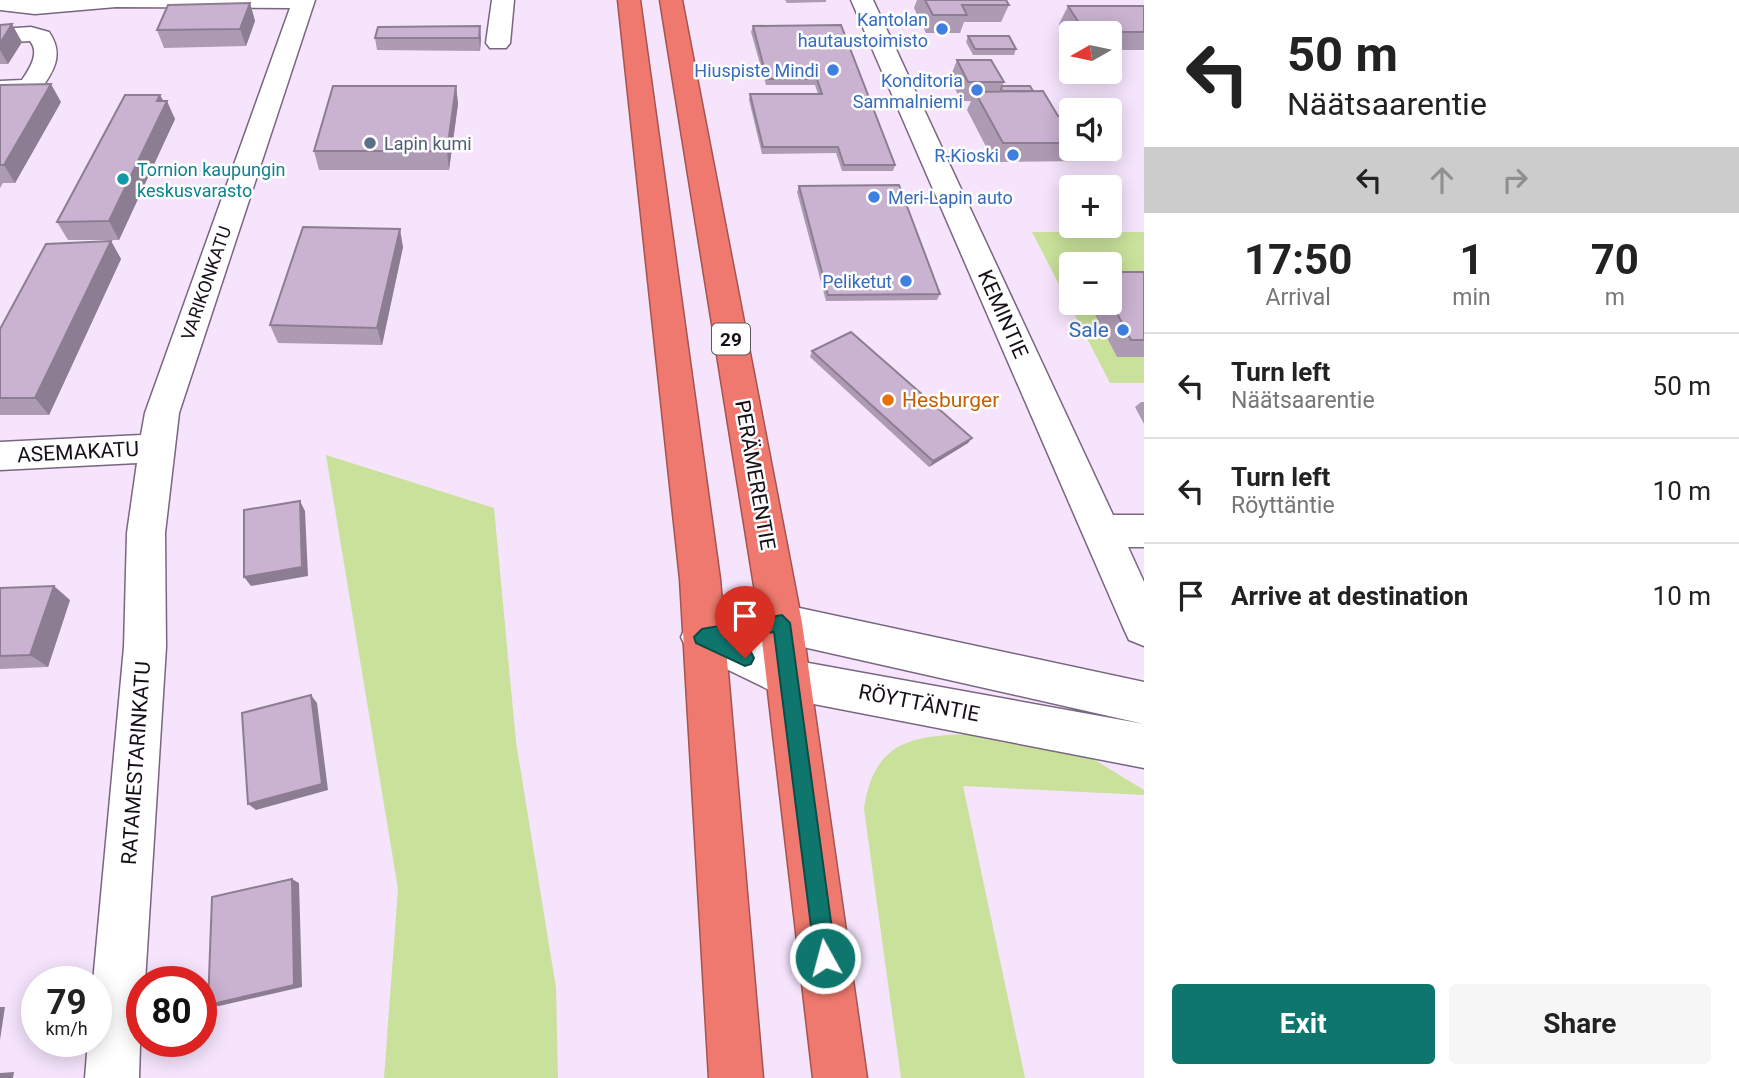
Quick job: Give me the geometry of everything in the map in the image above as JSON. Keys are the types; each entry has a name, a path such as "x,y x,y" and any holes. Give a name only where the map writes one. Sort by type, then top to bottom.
{"highway":[{"path":"629,0 700,579 702,637 736,1078"},
{"name":"PERÄMERENTIE","path":"671,0 782,623 840,1078"}],"street":[{"path":"0,3 47,0"},
{"path":"0,3 36,7 107,0 304,1"},
{"path":"498,43 503,0"},
{"name":"KEMINTIE","path":"862,0 1144,627"},
{"name":"VARIKONKATU","path":"156,448 162,413 304,1"},
{"path":"0,36 31,34 41,37 47,46 47,58 30,87 0,88"},
{"name":"ASEMAKATU","path":"0,456 156,448"},
{"name":"RATAMESTARINKATU","path":"112,1078 145,647 146,533 156,448"},
{"path":"1101,531 1144,531"},
{"path":"702,637 782,623 1144,703"},
{"name":"RÖYTTÄNTIE","path":"702,637 788,679 1144,746"}],"green space":[{"path":"1032,232 1059,232 1059,238 1122,238 1122,232 1144,232 1144,383 1110,383 1075,315 1122,315 1122,252 1059,252 1059,284"},
{"path":"326,455 494,508 516,742 556,988 558,1078 384,1078 398,889"},
{"path":"979,734 1085,754 1144,790 1144,795 963,786 1025,1078 901,1078 864,809 869,785 877,767 888,754 902,745 936,736"}],"building":[{"path":"925,0 1006,0 1009,5 962,5 967,15 933,15"},
{"path":"250,3 240,29 157,30 168,5"},
{"path":"1068,6 1144,6 1144,32 1122,32 1122,21 1078,21"},
{"path":"12,24 0,43 0,25"},
{"path":"841,25 895,165 844,165 838,147 763,147 750,94 822,94 817,79 767,79 753,26"},
{"path":"480,26 479,38 375,38 378,27"},
{"path":"968,36 1009,36 1016,49 975,49"},
{"path":"957,60 991,60 1004,82 968,82"},
{"path":"51,84 4,165 0,165 0,85"},
{"path":"333,86 456,86 447,151 314,151"},
{"path":"1002,86 1030,86 1033,91 1002,91"},
{"path":"1043,91 1059,116 1059,143 1003,143 975,92"},
{"path":"125,95 160,95 157,101 167,101 109,221 57,222"},
{"path":"899,185 940,294 828,295 799,186"},
{"path":"303,227 400,229 377,328 270,325"},
{"path":"111,241 35,398 0,398 0,329 46,244"},
{"path":"1122,272 1144,272 1144,340 1131,340 1118,315 1122,315"},
{"name":"Hesburger","path":"851,332 972,438 933,461 812,351"},
{"path":"300,501 302,567 244,577 244,510"},
{"path":"54,586 30,655 0,656 0,588"},
{"path":"311,695 322,784 248,804 242,713"},
{"path":"292,879 294,985 217,1003 217,966 209,966 212,897"}],"place":[{"name":"Kantolan hautaustoimisto","path":"942,29"},
{"name":"Hiuspiste Mindi","path":"833,70"},
{"name":"Konditoria Sammalniemi","path":"977,90"},
{"name":"Lapin kumi","path":"370,143"},
{"name":"R-Kioski","path":"1013,155"},
{"name":"Tornion kaupungin keskusvarasto","path":"123,179"},
{"name":"Meri-Lapin auto","path":"874,197"},
{"name":"Peliketut","path":"906,281"},
{"name":"Sale","path":"1123,330"},
{"name":"Hesburger","path":"888,400"}],"route":[{"path":"745,658 702,637 782,623 825,958"}]}
